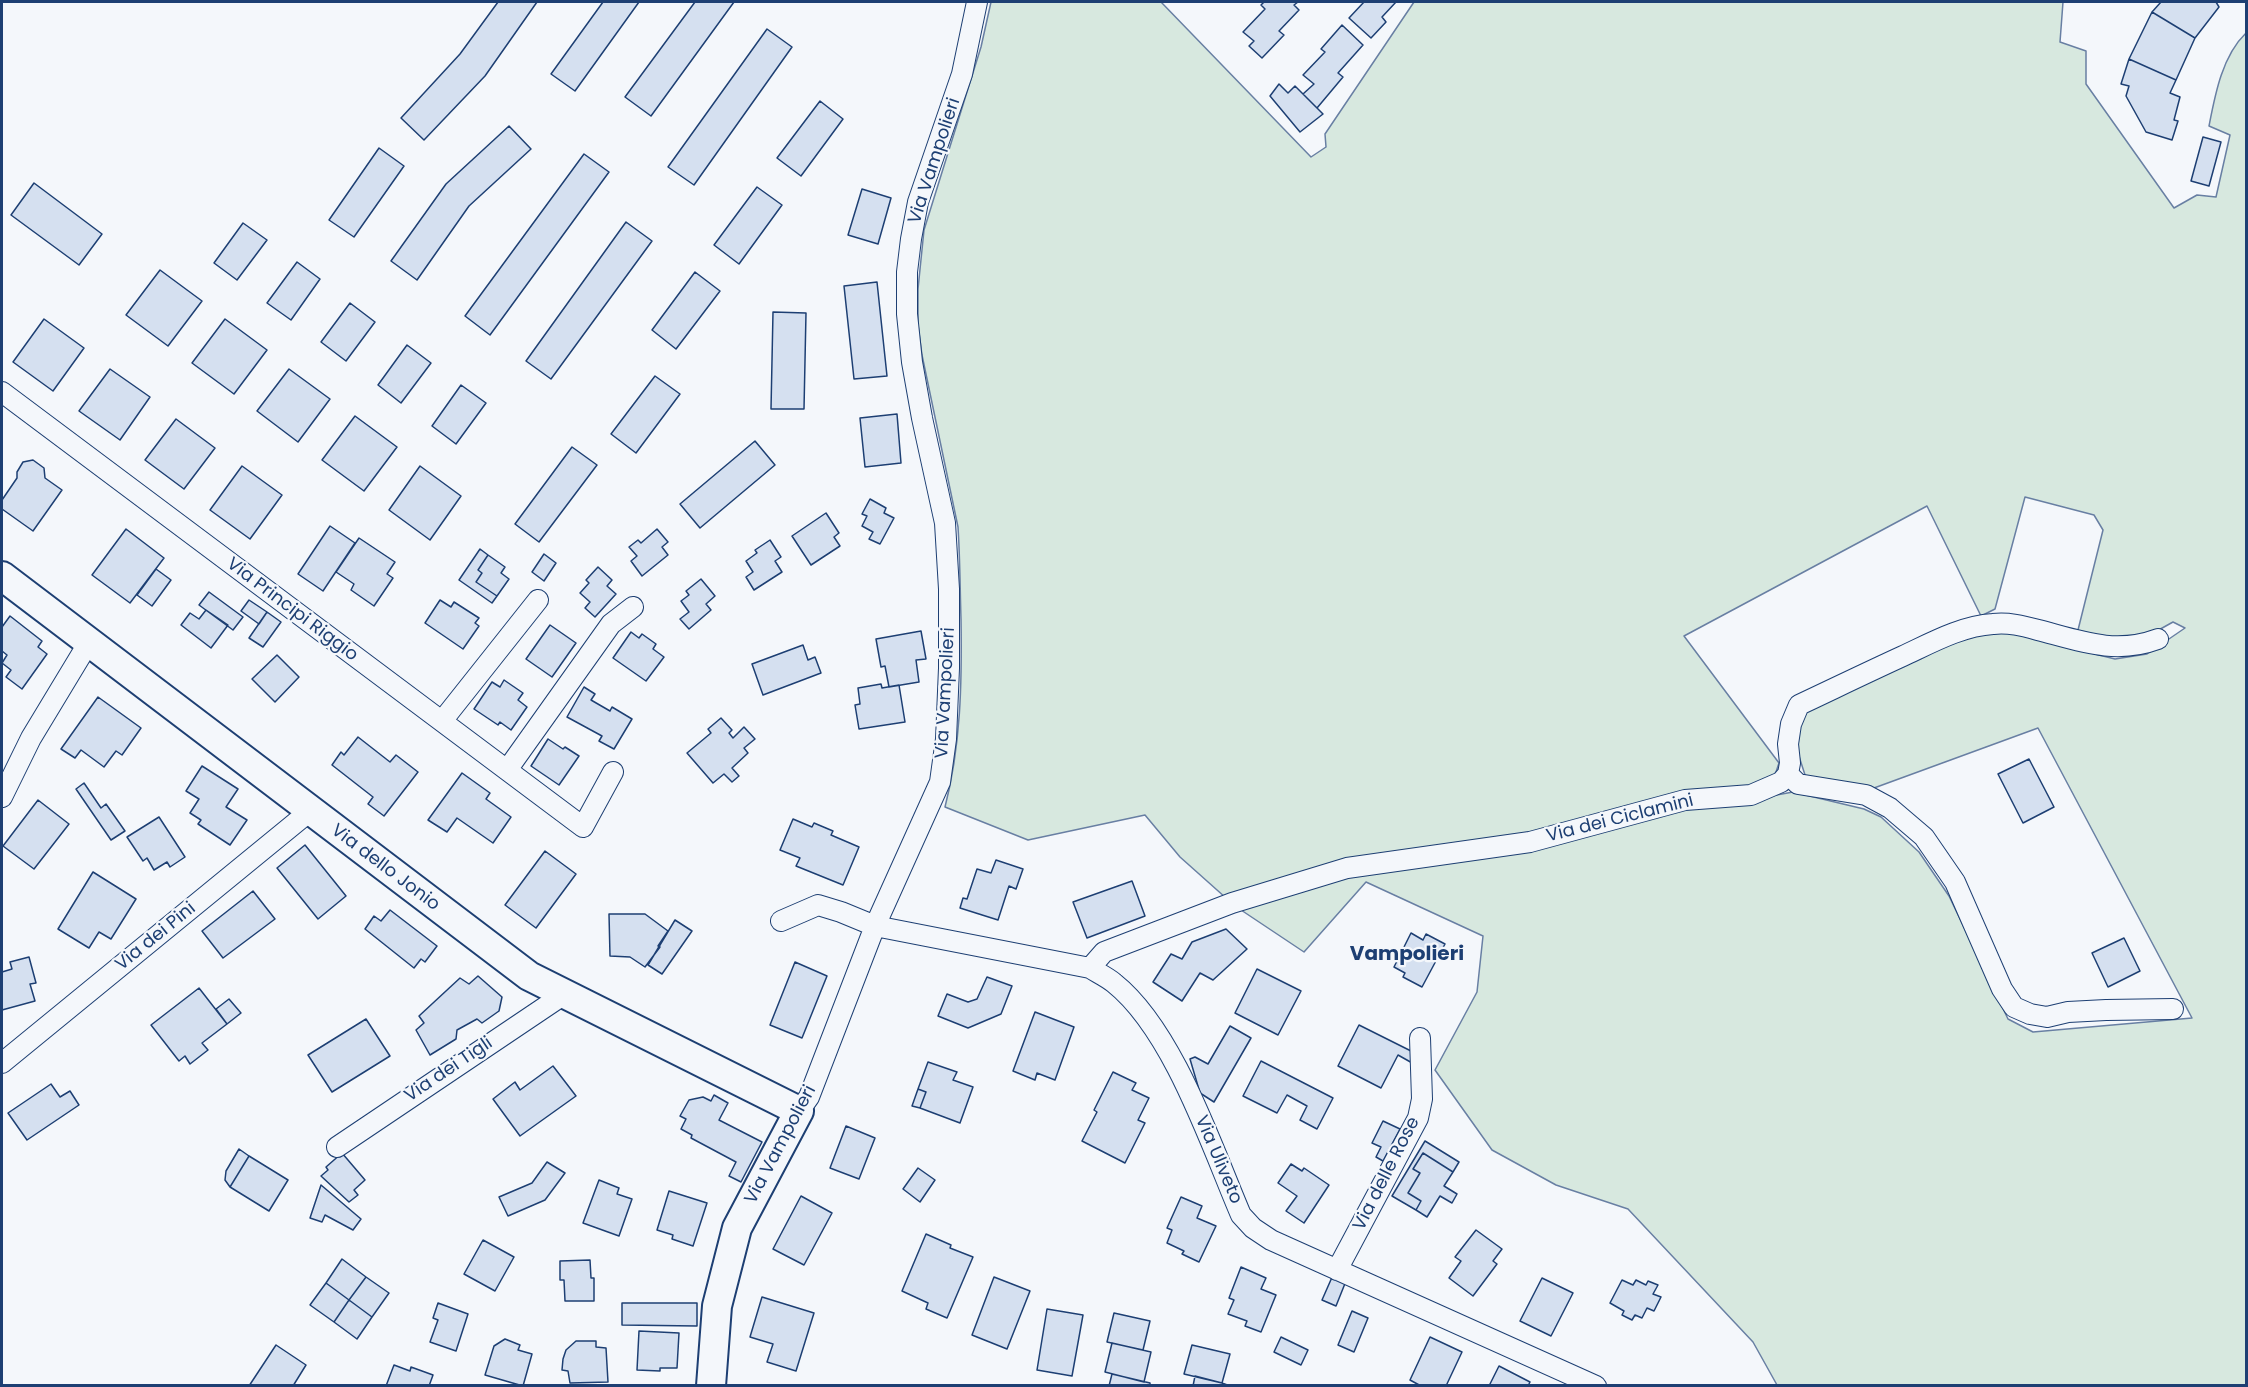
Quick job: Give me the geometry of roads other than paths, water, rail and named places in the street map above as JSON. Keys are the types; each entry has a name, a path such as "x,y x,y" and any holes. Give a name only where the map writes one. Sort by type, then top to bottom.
{"street":[{"name":"Via Vampolieri","path":"711,1386 717,1306 737,1228 809,1097 874,926 940,782 946,739 949,657 949,589 945,523 912,362 907,314 907,272 918,202 962,74 977,2"},
{"name":"Via Principi Riggio","path":"2,392 583,827 613,772"},
{"name":"Via dello Jonio","path":"2,576 529,976 799,1112"},
{"path":"442,721 538,600"},
{"path":"507,770 611,624 633,607"},
{"path":"2158,639 2139,646 2118,648 2014,624 1994,623 1971,627 1799,705 1791,724 1788,774 1798,784 1866,795 1890,808 1924,837 1955,882 2002,989 2014,1007 2030,1014 2047,1017 2068,1012 2173,1009"},
{"path":"2,797 31,738 89,642"},
{"name":"Via dei Ciclamini","path":"1090,968 1104,952 1232,903 1347,868 1530,842 1685,800 1750,795 1781,782 1788,774"},
{"name":"Via dei Pini","path":"2,1063 310,811"},
{"name":"Via Uliveto","path":"782,921 818,905 874,926 1090,968 1114,983 1140,1010 1170,1054 1241,1215 1253,1228 1271,1240 1596,1386"},
{"name":"Via dei Tigli","path":"337,1147 563,995"},
{"name":"Via delle Rose","path":"1337,1270 1418,1118 1422,1099 1420,1038"}],"district":[{"name":"Vampolieri","path":"1407,955"}]}
